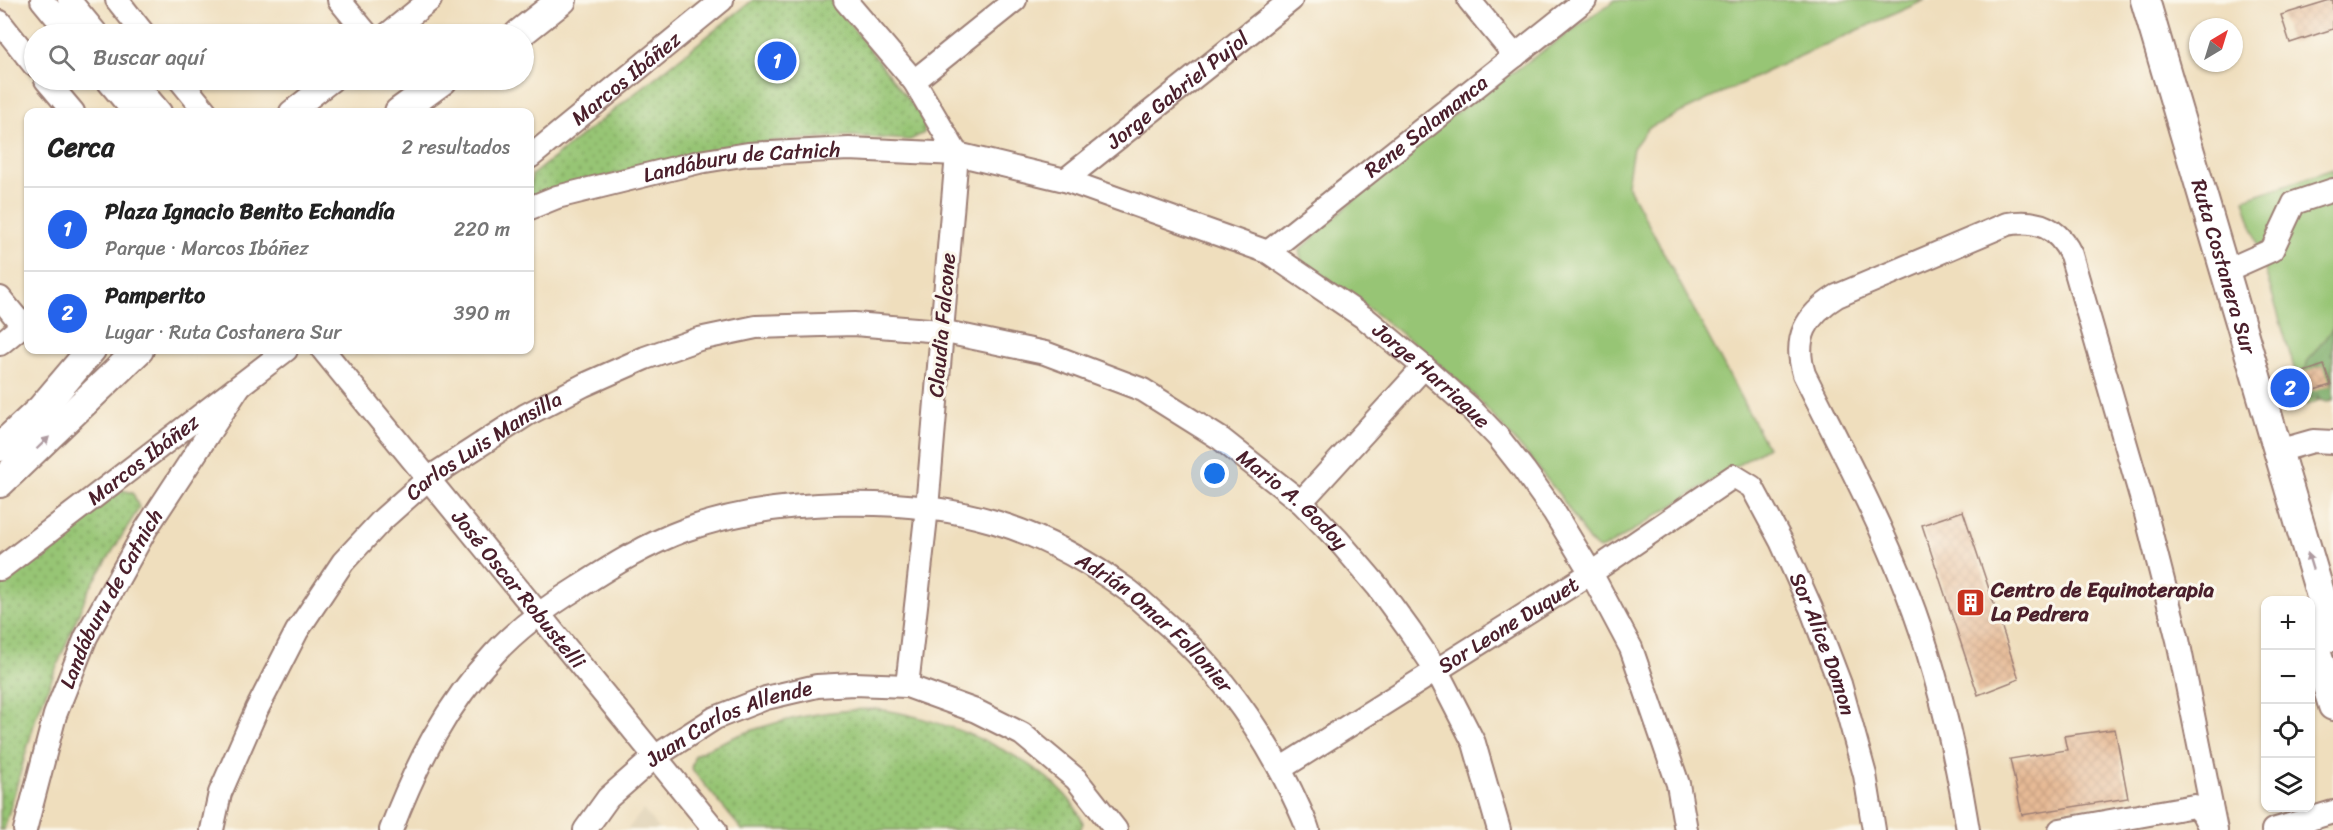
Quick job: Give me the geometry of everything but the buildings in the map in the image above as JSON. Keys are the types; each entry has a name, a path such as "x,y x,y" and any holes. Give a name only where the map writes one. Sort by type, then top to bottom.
{"main road":[{"path":"513,24 543,0"},
{"path":"532,24 562,0"},
{"name":"Ruta Costanera Sur","path":"2142,0 2225,271 2318,591"},
{"name":"Ruta Costanera Sur","path":"2142,0 2333,637"},
{"path":"404,108 429,90"},
{"path":"426,108 449,90"},
{"path":"0,447 41,409 88,354"},
{"path":"0,483 136,354"},
{"path":"2315,647 2333,706"}],"street":[{"path":"42,0 62,24"},
{"path":"69,0 89,24"},
{"path":"117,0 136,24"},
{"path":"339,0 359,24"},
{"path":"400,24 430,0"},
{"name":"Marcos Ibáñez","path":"534,154 722,0"},
{"path":"845,0 914,81 957,154"},
{"path":"914,81 1015,0"},
{"name":"Jorge Gabriel Pujol","path":"1065,180 1291,0"},
{"path":"1469,0 1515,56"},
{"name":"Rene Salamanca","path":"1268,252 1585,0"},
{"path":"0,22 24,52"},
{"path":"54,90 70,108"},
{"path":"115,90 131,108"},
{"path":"141,90 157,108"},
{"path":"188,90 203,108"},
{"path":"296,108 319,90"},
{"name":"Landáburu de Catnich","path":"534,206 557,197 699,162 748,154 849,149 957,154"},
{"name":"Jorge Harriague","path":"957,154 1065,180 1268,252 1366,319 1469,407 1498,437 1554,512 1591,573 1630,648 1678,784 1686,830"},
{"name":"Claudia Falcone","path":"906,686 927,508 957,154"},
{"path":"2225,271 2272,250 2294,203 2333,190"},
{"path":"1968,830 1949,724 1932,662 1907,593 1872,511 1804,374 1798,344 1806,326 1820,306 1838,296 2007,224 2019,222 2035,223 2049,229 2064,239 2071,255 2146,514 2178,640 2214,830"},
{"path":"0,298 24,321"},
{"name":"Carlos Luis Mansilla","path":"212,830 220,793 257,709 297,631 343,562 383,519 429,478 526,415 584,385 645,358 699,339 756,327 854,324 942,331"},
{"path":"0,344 24,325"},
{"name":"Mario A. Godoy","path":"942,331 1045,353 1143,390 1221,439 1301,502 1337,539 1377,586 1437,671 1474,743 1499,830"},
{"name":"Marcos Ibáñez","path":"0,569 281,354"},
{"name":"José Oscar Robustelli","path":"326,354 715,830"},
{"path":"1301,502 1424,367"},
{"name":"Landáburu de Catnich","path":"25,830 55,715 86,637 146,528 239,387"},
{"path":"2278,451 2313,441 2333,442"},
{"name":"Sor Leone Duquet","path":"1280,769 1591,573 1734,476"},
{"name":"Sor Alice Domon","path":"1734,476 1752,487 1781,541 1811,608 1840,684 1865,775 1874,830"},
{"name":"Adrián Omar Follonier","path":"391,830 411,779 434,734 469,683 495,652 539,612 628,556 685,530 745,513 830,503 927,508 995,522 1072,555 1130,592 1193,648 1240,703 1280,769 1302,828"},
{"name":"Juan Carlos Allende","path":"585,830 608,798 656,756 715,718 766,698 818,686 906,686 976,711 1022,734 1076,779 1114,829"},
{"path":"2061,830 2194,806 2202,812 2214,830"},
{"path":"2273,830 2333,812"}],"shaded area":[{"path":"643,810 660,830 627,830"}],"green space":[{"path":"753,0 831,0 925,121 924,133 910,140 850,136 774,141 696,154 534,194 534,173"},
{"path":"1615,0 1925,0 1648,128 1633,148 1627,184 1767,447 1608,546 1599,549 1589,541 1561,497 1531,459 1476,397 1425,352 1372,311 1303,264 1299,251 1423,136"},
{"path":"2333,169 2333,396 2305,405 2244,199"},
{"path":"2333,328 2333,401 2326,402 2302,394 2307,362"},
{"path":"122,490 133,493 139,508 88,591 36,717 4,830 0,830 0,585"},
{"path":"876,709 931,721 993,745 1023,761 1049,780 1070,800 1083,823 1080,830 742,830 691,768 695,755 738,735 805,716"}],"place":[{"name":"Plaza Ignacio Benito Echandía","path":"777,61"},
{"name":"Pamperito","path":"2290,388"},
{"name":"Centro de Equinoterapia La Pedrera","path":"1970,602"}]}
